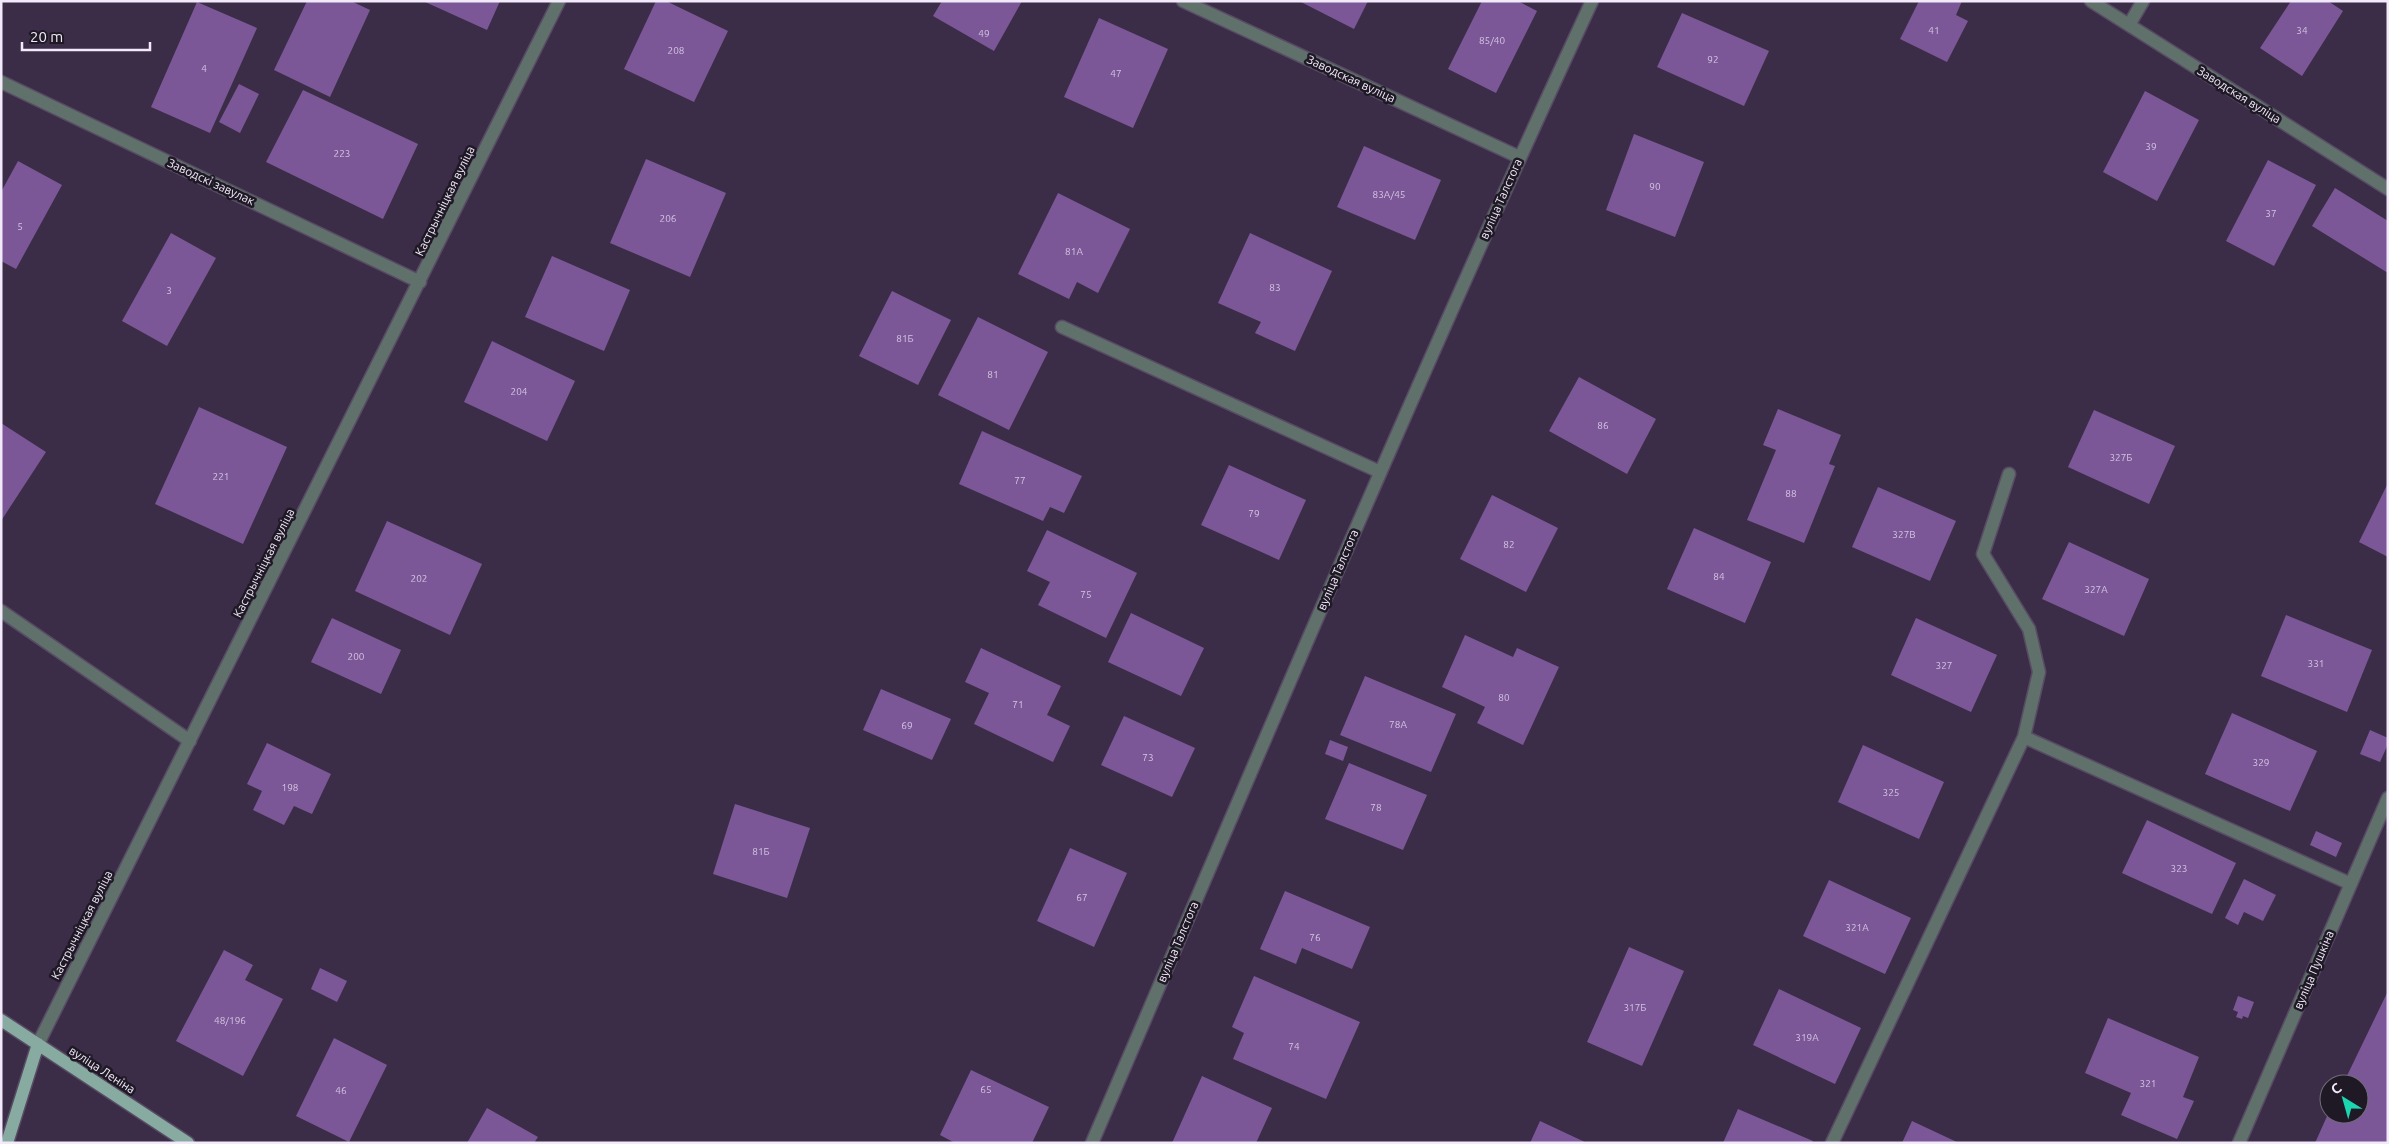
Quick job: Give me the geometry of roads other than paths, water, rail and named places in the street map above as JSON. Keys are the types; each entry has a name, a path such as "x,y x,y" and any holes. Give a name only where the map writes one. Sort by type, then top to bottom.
{"main road":[{"name":"вуліца Леніна","path":"1,1020 188,1143"},
{"name":"Кастрычніцкая вуліца","path":"7,1143 38,1044"}],"street":[{"name":"Кастрычніцкая вуліца","path":"38,1044 559,1"},
{"name":"Заводская вуліца","path":"1183,1 1519,157"},
{"name":"вуліца Талстога","path":"1092,1143 1380,472 1519,157 1592,1"},
{"name":"Заводская вуліца","path":"2091,1 2388,189"},
{"path":"2128,25 2143,1"},
{"name":"Заводскі завулак","path":"1,82 420,282"},
{"path":"1062,326 1380,472"},
{"path":"1832,1143 2024,737 2039,672 2029,629 1983,554 2009,474"},
{"path":"1,611 190,741"},
{"path":"2024,737 2351,884"},
{"name":"вуліца Пушкіна","path":"2239,1143 2388,798"}]}
